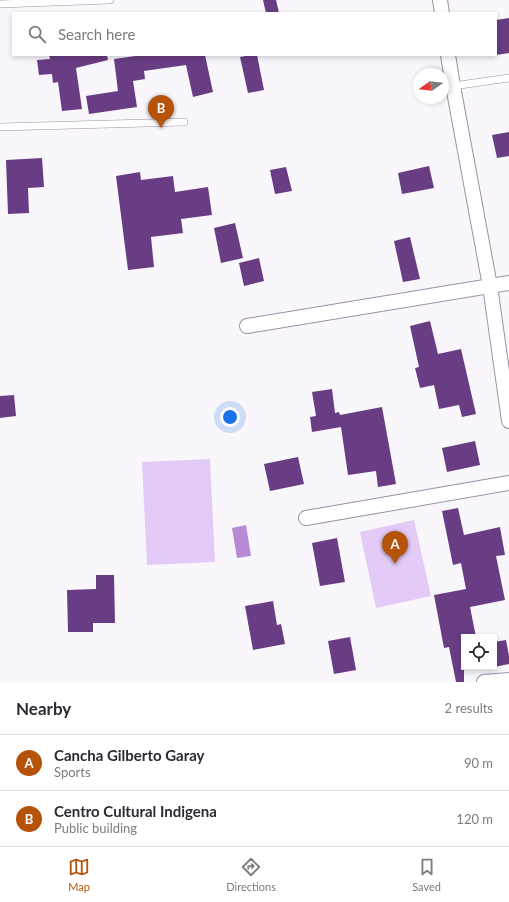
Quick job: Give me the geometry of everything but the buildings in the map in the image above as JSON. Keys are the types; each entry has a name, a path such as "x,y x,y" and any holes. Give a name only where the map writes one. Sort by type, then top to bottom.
{"street":[{"path":"440,0 442,12"},
{"path":"448,56 452,86 490,286 509,421"},
{"path":"247,326 509,283"},
{"path":"306,518 509,484"},
{"path":"484,682 509,680"}],"lane":[{"path":"0,4 110,0"},
{"path":"452,86 509,78"},
{"path":"0,127 184,122"}],"shaded area":[{"path":"210,459 215,562 147,565 142,462"},
{"path":"414,520 431,596 376,608 360,532"},
{"path":"246,525 251,556 237,558 232,528"}],"place":[{"name":"Centro Cultural Indigena","path":"161,128"},
{"name":"Cancha Gilberto Garay","path":"395,564"}]}
